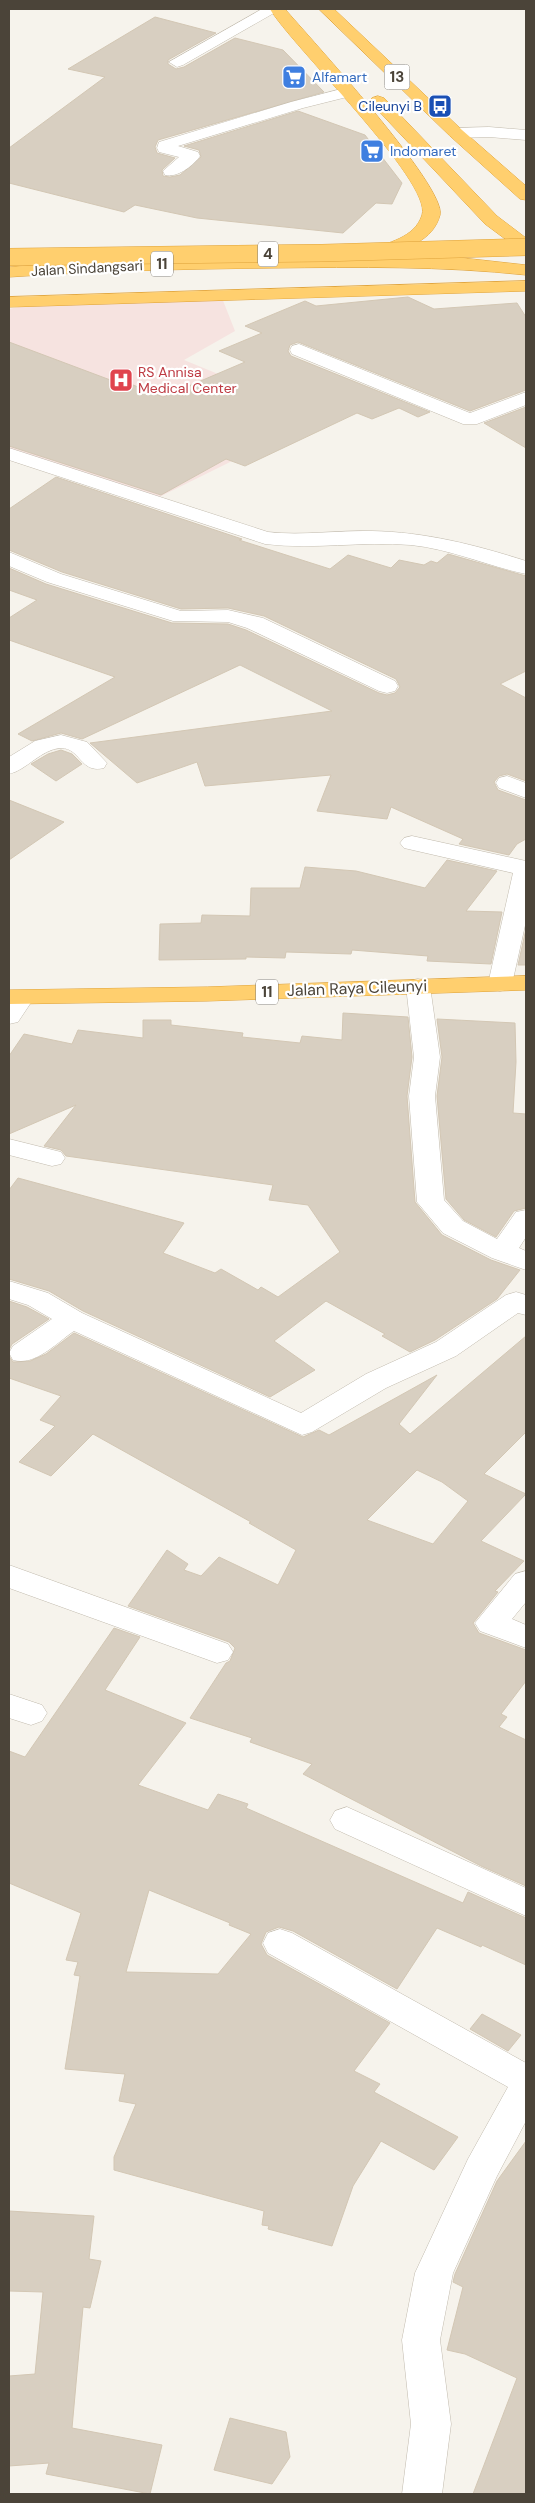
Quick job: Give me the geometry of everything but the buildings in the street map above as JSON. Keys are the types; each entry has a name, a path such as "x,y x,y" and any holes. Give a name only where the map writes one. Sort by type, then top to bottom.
{"highway":[{"path":"277,9 305,38 414,172 432,204 430,220 421,232 408,242 373,254 315,262"},
{"name":"13","path":"326,9 462,139 526,195"},
{"path":"305,38 324,50 349,71 491,220 526,247"},
{"path":"462,139 526,175"},
{"name":"4","path":"9,257 322,253 526,247"},
{"name":"11","path":"315,262 460,264 526,270"},
{"name":"Jalan Sindangsari","path":"9,274 108,266 315,262"},
{"name":"4","path":"9,274 526,266"},
{"path":"9,302 179,295 526,286"},
{"name":"Jalan Raya Cileunyi","path":"13,1004 207,994 526,983"}],"street":[{"path":"177,62 273,9"},
{"path":"171,171 192,156 165,148 165,145 297,105 350,92"},
{"path":"462,139 489,132 526,135"},
{"path":"299,350 470,420 526,398"},
{"path":"9,454 265,538 293,541 372,536 416,538 457,545 526,568"},
{"path":"9,558 54,578 159,612 193,619 228,616 255,623 387,686"},
{"path":"9,767 33,750 53,743 69,742 80,747 96,763"},
{"path":"412,843 526,868 500,984"},
{"path":"418,986 427,1057 422,1096 431,1202 454,1227 514,1257 526,1218"},
{"path":"9,1147 52,1158"},
{"path":"9,1290 38,1299 72,1319 302,1425 376,1381 446,1349 516,1300 526,1306"},
{"path":"23,1353 72,1319"},
{"path":"9,1576 217,1652"},
{"path":"526,1582 491,1623 526,1637"},
{"path":"347,1820 526,1903"},
{"path":"280,1943 526,2080"},
{"path":"422,2494 431,2424 421,2340 434,2274 481,2170 526,2088"}],"shaded area":[{"name":"RS Annisa Medical Center","path":"222,298 235,331 184,360 289,403 297,429 145,504 9,460 9,309 36,303"}],"place":[{"name":"Alfamart","path":"294,77"},
{"name":"Cileunyi B","path":"440,106"},
{"name":"Indomaret","path":"372,151"},
{"name":"RS Annisa Medical Center","path":"121,380"}]}
